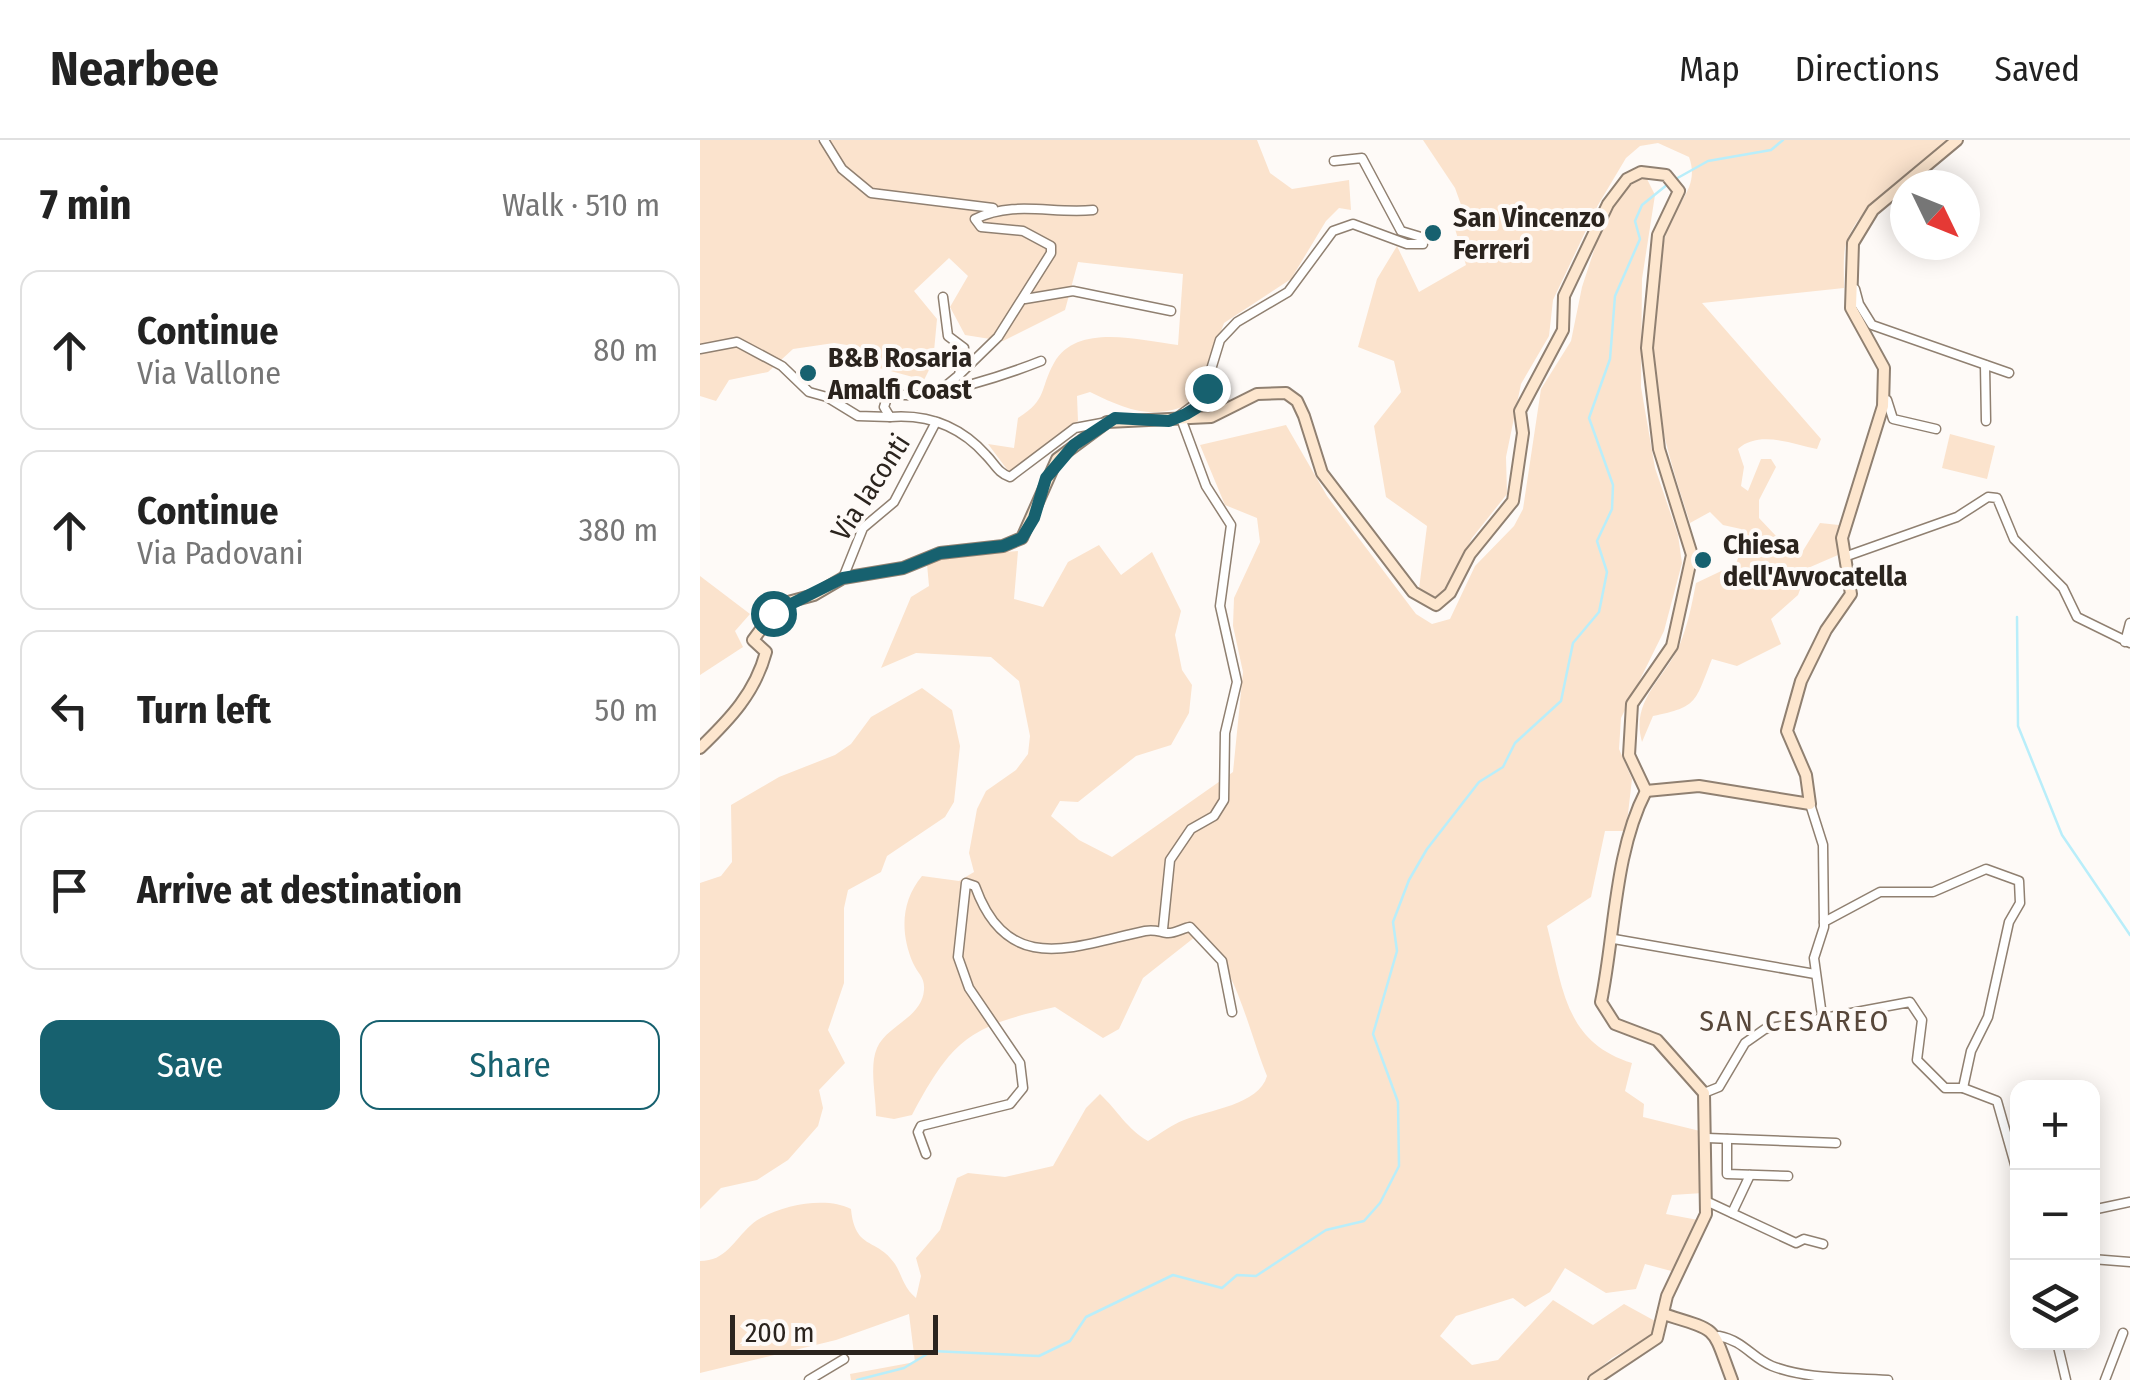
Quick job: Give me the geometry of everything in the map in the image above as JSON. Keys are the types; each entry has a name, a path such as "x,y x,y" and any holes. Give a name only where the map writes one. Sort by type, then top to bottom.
{"street":[{"path":"824,140 842,170 871,193 996,209 1093,210"},
{"path":"1822,1016 1814,958 1824,922 1823,845 1806,775 1788,731 1801,681 1826,630 1851,594 1842,538 1883,406 1884,368 1851,308 1853,244 1873,210 1957,140"},
{"path":"1169,421 1196,408 1202,399 1220,340 1238,322 1288,292 1324,241 1344,224 1407,244 1423,244 1421,236 1401,231 1362,158 1334,161"},
{"path":"700,748 732,717 758,681 766,652 754,640 773,613 843,578 903,568 940,553 1003,546 1022,538 1057,460 1107,422 1182,422 1211,417 1257,394 1286,393 1300,407 1322,473 1414,592 1436,604 1450,593 1470,554 1513,501 1523,432 1520,411 1564,330 1564,296 1608,204 1627,179 1640,172 1666,175 1678,187 1675,206 1658,235 1646,348 1658,449 1692,556 1672,646 1632,704 1630,755 1646,791 1626,857 1601,1002 1615,1024 1658,1040 1704,1092 1706,1214 1667,1296 1657,1338 1648,1348 1594,1380"},
{"path":"936,392 998,336 1049,264 1050,246 1023,231 976,224 975,219 996,209"},
{"path":"1851,270 1858,304 1872,325 2010,373"},
{"path":"1025,300 1073,291 1171,311"},
{"path":"943,297 948,336 964,348 959,375"},
{"name":"Via Iaconti","path":"700,349 737,342 782,366 809,392 858,416 936,422 965,435 999,473 1010,478 1059,437 1092,422 1107,422"},
{"name":"Via Iaconti","path":"890,417 884,407 888,398 992,381 1042,361"},
{"path":"1986,365 1982,376 1986,421"},
{"path":"1884,383 1887,411 1894,418 1936,429"},
{"name":"Via Iaconti","path":"843,578 863,528 894,502 936,422"},
{"path":"1163,929 1170,860 1191,830 1214,816 1224,800 1225,733 1237,682 1220,606 1230,525 1206,486 1182,422"},
{"path":"1847,556 1956,517 1988,498 1997,498 2006,511 2014,539 2063,588 2077,617 2127,642 2130,624"},
{"path":"1646,791 1698,786 1810,804"},
{"path":"1824,922 1880,892 1934,892 1986,869 2019,881 2020,902 2008,922 1988,1016 1971,1051 1963,1088"},
{"path":"926,1154 918,1132 921,1126 1010,1104 1022,1088 1020,1064 969,988 958,957 966,883 975,886 995,923 1022,947 1074,949 1163,929 1173,933 1190,927 1218,954 1228,976 1232,1012"},
{"path":"1614,939 1815,974"},
{"path":"1704,1092 1719,1087 1745,1043 1765,1028 1910,1002 1922,1020 1917,1060 1945,1088 1963,1088 1997,1101 2017,1170"},
{"path":"1707,1138 1836,1143"},
{"path":"1727,1139 1727,1174 1788,1176"},
{"path":"1732,1213 1750,1175"},
{"path":"1706,1201 1796,1243 1804,1239 1823,1244"},
{"path":"2100,1208 2130,1202"},
{"path":"2100,1260 2130,1262"},
{"path":"1663,1314 1712,1329 1719,1336 1753,1350 1766,1364 1811,1378 1888,1380"},
{"path":"2105,1380 2123,1333"},
{"path":"1719,1336 1732,1380"},
{"path":"2059,1350 2066,1380"},
{"path":"809,1380 844,1358"}],"shaded area":[{"path":"700,140 1257,140 1270,173 1292,189 1349,180 1351,210 1339,208 1326,221 1291,279 1224,323 1195,402 1154,412 1130,409 1090,392 1077,396 1078,421 1009,472 988,444 1014,448 1018,418 1039,399 1064,350 1078,342 1111,337 1178,345 1183,274 1078,262 1065,310 1003,341 965,335 950,307 968,276 949,258 914,291 937,319 933,362 924,380 872,366 860,347 834,343 793,349 768,372 729,380 716,401 700,396"},
{"path":"1423,140 1949,140 1914,170 1890,170 1890,189 1862,216 1845,248 1844,288 1702,303 1821,439 1817,449 1766,439 1746,443 1738,449 1744,467 1741,486 1748,491 1761,459 1771,459 1776,467 1759,500 1759,518 1791,552 1801,554 1820,523 1839,525 1838,555 1808,568 1798,595 1771,619 1781,644 1737,666 1712,659 1693,700 1679,709 1653,716 1642,742 1640,727 1645,702 1680,644 1696,583 1736,564 1745,537 1741,529 1723,525 1710,512 1690,523 1657,402 1653,352 1660,264 1668,228 1690,186 1689,157 1658,143 1640,146 1626,158 1598,205 1553,300 1549,336 1521,384 1506,457 1507,494 1472,538 1448,588 1434,600 1419,589 1427,526 1386,497 1374,426 1401,392 1394,361 1358,347 1377,279 1397,246 1419,292 1466,265 1452,219 1464,213 1455,188"},
{"path":"1637,178 1647,179 1655,195 1642,279 1641,387 1655,468 1678,535 1682,563 1664,631 1621,718 1619,749 1632,779 1626,831 1605,831 1591,897 1547,926 1570,1010 1592,1041 1609,1054 1632,1063 1625,1091 1644,1104 1643,1117 1704,1132 1703,1193 1672,1195 1666,1214 1698,1220 1675,1272 1645,1264 1636,1289 1606,1293 1565,1268 1550,1292 1525,1307 1513,1298 1456,1316 1440,1336 1472,1365 1498,1360 1553,1300 1593,1325 1624,1304 1655,1321 1651,1336 1612,1358 1586,1380 851,1380 850,1374 915,1362 909,1314 836,1340 700,1373 700,1261 723,1254 761,1218 785,1208 814,1203 851,1209 857,1232 888,1256 916,1298 921,1276 916,1258 940,1230 957,1178 968,1173 1005,1177 1053,1166 1086,1108 1100,1094 1148,1141 1179,1122 1244,1100 1262,1086 1267,1076 1232,980 1200,933 1143,978 1119,1029 1103,1038 1055,1007 1003,1021 983,1029 953,1052 912,1115 894,1119 876,1116 873,1072 877,1048 917,1008 924,990 906,940 910,896 922,876 959,881 974,872 969,853 977,809 986,791 1016,770 1028,754 1030,736 1019,681 991,657 916,653 881,668 911,597 929,586 927,564 944,557 1018,551 1014,599 1043,607 1068,562 1099,545 1121,575 1152,552 1181,611 1175,635 1182,670 1192,685 1189,713 1171,745 1136,756 1078,802 1060,801 1051,816 1079,840 1112,857 1233,772 1243,672 1233,626 1234,598 1260,542 1257,518 1225,505 1200,445 1286,425 1327,496 1416,614 1432,624 1450,619 1475,566 1514,526 1523,509 1541,389 1571,341 1582,287 1601,229 1623,186"},
{"path":"1950,434 1995,446 1987,479 1942,468"},
{"path":"700,576 750,614 735,631 743,647 700,675"},
{"path":"922,688 952,710 960,746 954,802 945,817 887,856 881,872 848,890 844,908 844,983 828,1030 845,1063 819,1090 823,1108 818,1126 788,1160 757,1180 721,1188 700,1209 700,883 721,876 732,862 731,805 779,777 835,755 851,744 871,717"}],"waterway":[{"path":"1674,180 1708,161 1771,150 1783,140"},
{"path":"857,1380 904,1368 932,1351 1039,1356 1070,1341 1086,1317 1173,1275 1222,1288 1237,1275 1256,1276 1326,1230 1364,1221 1380,1203 1399,1166 1398,1102 1373,1034 1397,951 1393,922 1409,880 1427,849 1479,782 1503,767 1515,743 1561,701 1573,643 1599,612 1607,572 1597,541 1612,509 1613,485 1589,418 1610,359 1615,296 1640,239 1635,221 1642,205 1668,184"},
{"path":"2017,617 2018,726 2062,835 2130,935"}],"place":[{"name":"San Vincenzo Ferreri","path":"1433,233"},
{"name":"B&B Rosaria Amalfi Coast","path":"808,373"},
{"name":"Chiesa dell'Avvocatella","path":"1703,560"}],"district":[{"name":"SAN CESAREO","path":"1795,1021"}],"route":[{"path":"773,613 788,602 814,596 843,578 878,574 940,553 1003,546 1022,538 1034,518 1046,478 1057,460 1074,445 1115,418 1169,421 1186,414 1196,408 1207,388"}]}
